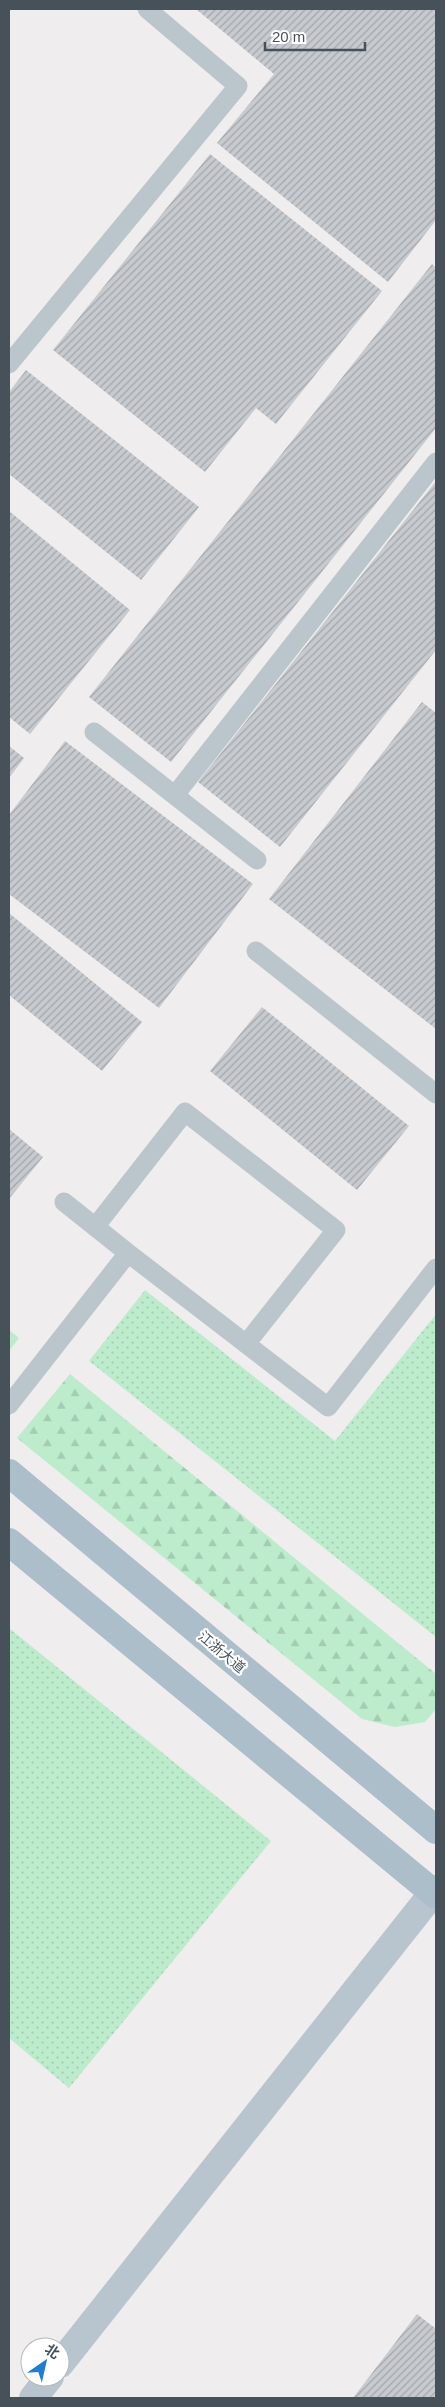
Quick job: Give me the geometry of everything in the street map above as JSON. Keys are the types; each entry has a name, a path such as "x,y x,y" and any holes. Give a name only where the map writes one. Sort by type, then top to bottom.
{"main road":[{"name":"江浙大道","path":"9,1473 436,1830"},
{"path":"9,1542 435,1892 70,2351"},
{"path":"33,2398 42,2387"}],"lane":[{"path":"12,355 238,86 147,9"},
{"path":"174,795 436,462"},
{"path":"94,732 257,860"},
{"path":"256,951 436,1094"},
{"path":"96,1227 185,1112 336,1230 246,1344"},
{"path":"64,1202 328,1407 436,1268"},
{"path":"9,1405 128,1252"}],"green space":[{"path":"145,1290 335,1441 436,1314 436,1637 89,1361"},
{"path":"9,1330 19,1338 9,1351"},
{"path":"70,1374 436,1674 436,1709 425,1722 395,1727 362,1719 17,1438"},
{"path":"9,1628 271,1841 69,2088 9,2038"}],"building":[{"path":"196,9 436,9 436,220 388,282 217,143 274,74"},
{"path":"210,154 382,291 276,424 256,408 205,472 53,350"},
{"path":"432,264 436,268 436,428 171,762 89,697"},
{"path":"26,370 199,507 141,580 9,474 9,392"},
{"path":"436,481 436,650 280,847 198,782"},
{"path":"9,511 130,610 30,734 9,717"},
{"path":"422,702 436,713 436,1029 269,899"},
{"path":"65,741 253,884 159,1008 9,894 9,815"},
{"path":"9,746 24,758 9,778"},
{"path":"9,913 142,1022 102,1071 9,995"},
{"path":"262,1007 409,1126 357,1190 210,1071"},
{"path":"9,1129 43,1157 9,1199"},
{"path":"417,2314 436,2329 436,2398 353,2398"}]}
